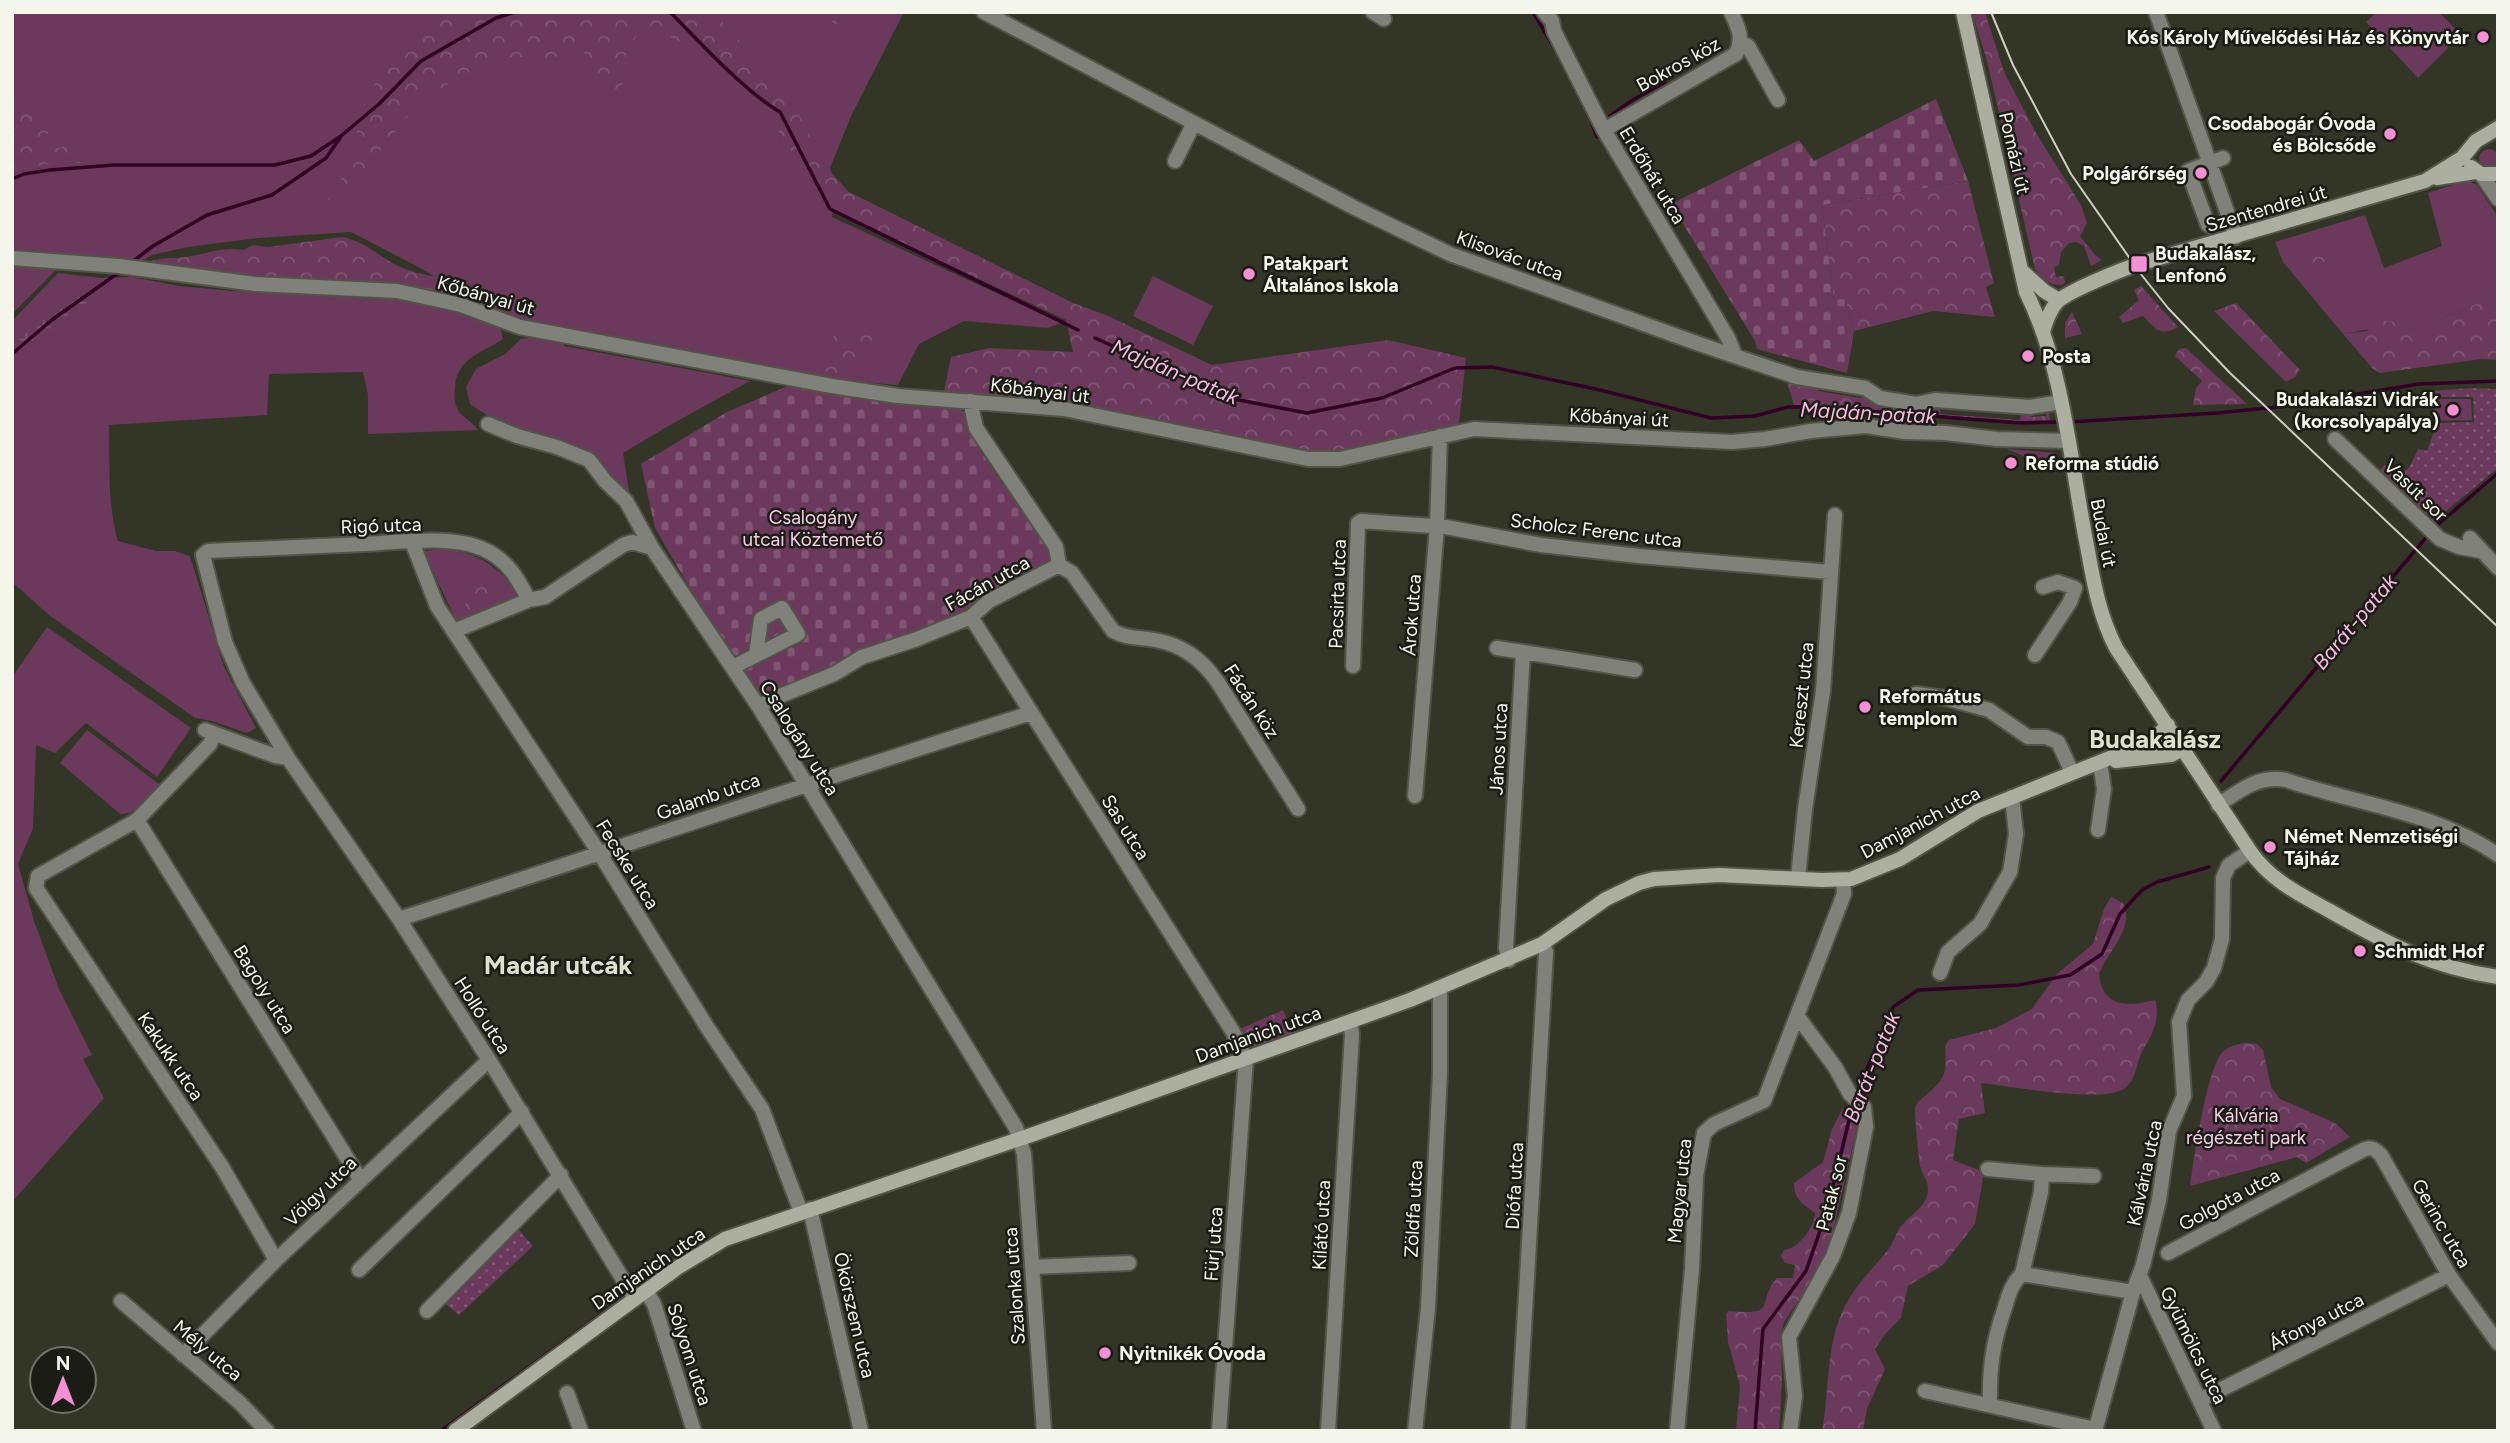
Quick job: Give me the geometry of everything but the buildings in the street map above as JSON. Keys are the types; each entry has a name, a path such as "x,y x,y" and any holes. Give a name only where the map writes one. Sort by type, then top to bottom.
{"main road":[{"name":"Pomázi út","path":"1963,12 2026,292 2034,305"},
{"name":"Szentendrei út","path":"2053,300 2134,265 2425,181 2462,158 2476,141 2491,138 2498,128"},
{"path":"2468,149 2468,163 2478,173"},
{"path":"2425,181 2478,173 2498,174"},
{"path":"2023,272 2053,300"},
{"path":"2034,305 2053,300"},
{"path":"2043,332 2053,300"},
{"name":"Budai út","path":"2034,305 2061,407 2100,611 2116,648 2250,851"},
{"path":"2100,762 2152,741 2168,725"},
{"path":"2100,762 2171,754 2182,749"},
{"name":"Damjanich utca","path":"454,1431 685,1262 725,1239 1246,1059 1296,1039 1350,1023 1440,988 1542,944 1624,889 1654,879 1719,875 1843,880 1874,871 1900,859 1978,811 2100,762"},
{"path":"2250,851 2276,880 2390,944 2442,966 2498,977"}],"street":[{"name":"Klisovác utca","path":"984,12 1355,208 1450,254 1797,377 1861,387 1880,398 1921,404 1935,400 2061,407"},
{"name":"Erdőhát utca","path":"1544,12 1552,21 1554,31 1604,130 1728,338 1735,355"},
{"path":"1731,12 1739,29 1741,42"},
{"path":"2156,12 2217,160 2236,237"},
{"name":"Bokros köz","path":"1604,130 1736,54 1741,42 1748,46 1778,100"},
{"path":"1175,161 1194,123"},
{"path":"2208,225 2188,171 2217,160"},
{"path":"2478,173 2498,197"},
{"path":"2498,174 2498,197"},
{"name":"Kőbányai út","path":"12,258 119,266 256,284 397,291 461,305 520,327 832,386 898,397 1064,409 1308,459 1340,459 1474,429 1732,442 1866,426 1905,432 2052,442 2067,437"},
{"name":"Fácán utca","path":"759,707 834,674 862,657 971,617 989,601 1059,565 1056,547 976,428 970,401"},
{"name":"Csalogány utca","path":"488,424 589,460 605,481 626,501 652,548 759,707 1020,1138"},
{"name":"Árok utca","path":"1415,796 1437,526 1440,436"},
{"name":"Vasút sor","path":"2335,439 2432,531 2459,547 2481,551"},
{"name":"Kereszt utca","path":"1798,878 1805,809 1824,691 1835,515"},
{"name":"Scholcz Ferenc utca","path":"1358,523 1361,521 1437,526 1541,545 1830,572"},
{"name":"Pacsirta utca","path":"1353,666 1358,523"},
{"name":"Vasút sor","path":"2470,538 2498,568"},
{"name":"Rigó utca","path":"208,551 412,542 456,543 484,550 513,572 530,600"},
{"name":"Fecske utca","path":"412,542 437,606 600,854 706,1027 762,1110 806,1210"},
{"path":"454,631 530,600 545,597 623,545 632,542 652,548"},
{"name":"Holló utca","path":"208,551 203,555 203,561 232,663 288,758 399,919 640,1295"},
{"name":"Fácán köz","path":"1059,565 1072,573 1113,631 1121,636 1155,639 1178,646 1206,665 1298,809"},
{"path":"2043,587 2058,582 2076,588 2094,585"},
{"path":"2035,655 2070,602 2076,588"},
{"name":"Sas utca","path":"971,617 1233,1032 1246,1059"},
{"path":"1497,648 1635,670"},
{"name":"János utca","path":"1509,960 1506,948 1523,652"},
{"path":"733,667 756,655"},
{"path":"1916,694 1945,698 1989,710 2028,737 2046,737 2058,742 2072,772"},
{"name":"Galamb utca","path":"399,919 806,783 1031,713"},
{"path":"137,820 210,744 209,732 275,756 288,758"},
{"path":"2098,830 2105,789 2100,762"},
{"path":"2218,804 2259,780 2275,778 2431,822 2472,838 2498,855"},
{"path":"1940,973 1948,952 1980,923 2010,872 2016,834 2012,797"},
{"name":"Kakukk utca","path":"137,820 38,876 36,888 222,1167 276,1260"},
{"name":"Bagoly utca","path":"137,820 360,1179"},
{"name":"Kálvária utca","path":"2133,1292 2140,1276 2159,1200 2169,1131 2184,1096 2179,1022 2188,1000 2206,982 2214,968 2222,939 2223,878 2229,865 2250,851"},
{"name":"Magyar utca","path":"1677,1431 1692,1269 1696,1176 1704,1133 1714,1124 1764,1101 1844,894 1843,880"},
{"name":"Diófa utca","path":"1518,1431 1546,952 1542,944"},
{"name":"Zöldfa utca","path":"1415,1431 1428,1308 1440,1073 1440,988"},
{"name":"Patak sor","path":"1790,1431 1795,1396 1789,1337 1833,1255 1849,1213 1866,1127 1864,1107 1850,1094 1835,1067 1798,1017"},
{"name":"Kilátó utca","path":"1328,1431 1352,1034 1350,1023"},
{"name":"Fürj utca","path":"1219,1431 1246,1059"},
{"name":"Völgy utca","path":"183,1355 360,1179 489,1060"},
{"path":"359,1270 522,1112"},
{"name":"Szalonka utca","path":"1020,1138 1024,1154 1044,1431"},
{"name":"Golgota utca","path":"2168,1253 2367,1147 2374,1148 2381,1155"},
{"name":"Gerinc utca","path":"2381,1155 2449,1275 2498,1343"},
{"path":"1988,1169 2094,1176"},
{"path":"1990,1405 1989,1369 1994,1339 2014,1281 2022,1274 2041,1192 2042,1174"},
{"path":"427,1311 561,1175"},
{"name":"Ökörszem utca","path":"806,1210 861,1431"},
{"path":"1032,1267 1129,1263"},
{"path":"1925,1391 2095,1430 2133,1292 2022,1274"},
{"name":"Áfonya utca","path":"2200,1400 2449,1275"},
{"name":"Gyümölcs utca","path":"2140,1276 2214,1431"},
{"name":"Sólyom utca","path":"640,1295 654,1304 694,1431"},
{"name":"Mély utca","path":"121,1301 240,1403 267,1431"},
{"path":"567,1393 581,1431"}],"green space":[{"path":"12,12 904,12 852,114 830,168 836,186 832,217 1061,323 1048,328 964,321 919,344 898,385 822,379 520,327 422,269 351,232 258,238 188,247 152,255 118,275 56,270 12,314"},
{"path":"437,12 712,12 786,90 827,168 849,192 1073,303 1106,315 1212,365 1388,340 1466,358 1458,432 1340,459 944,391 951,357 989,348 1073,352 1066,320 830,209 760,103 721,64 646,24 626,50 627,80 612,93 585,76 584,36 549,62 514,56 467,73 421,100 334,207 327,201 348,167 364,104 381,71 433,24"},
{"path":"837,12 867,12 855,34 832,22"},
{"path":"1972,12 1985,12 2004,72 2036,133 2081,205 2087,223 2080,236 2102,260 2091,266 2084,246 2076,242 2069,243 2061,252 2059,265 2054,267 2056,277 2064,276 2065,283 2061,285 2046,281 2035,269 1987,61"},
{"path":"2377,12 2439,12 2461,35 2418,78 2366,22"},
{"path":"15,90 35,99 50,131 41,143 51,150 79,142 84,152 81,163 45,164 12,171 12,152 16,149 12,139 12,96"},
{"path":"1936,99 1968,181 1822,205 1834,300 1845,299 1854,331 1847,373 1757,349 1755,341 1671,204 1799,140 1814,161"},
{"path":"2489,149 2496,152 2499,159 2496,166 2489,169 2482,166 2479,159 2482,152"},
{"path":"2467,180 2477,185 2498,217 2498,294 2459,313 2445,316 2421,337 2402,323 2343,334 2283,262 2275,242 2365,215 2384,268 2442,246 2428,193"},
{"path":"1968,181 1994,283 1986,287 1995,317 1933,311 1854,331 1845,299 1834,301 1822,205"},
{"path":"342,237 360,243 405,269 453,281 488,297 490,312 281,280 150,267 151,261 160,259 221,250 243,250 253,245 268,247"},
{"path":"2326,240 2329,250 2327,259 2310,270 2302,262 2305,253 2313,245"},
{"path":"58,273 102,278 132,277 179,286 232,291 405,300 500,326 503,339 465,363 456,378 454,397 457,407 478,430 368,434 368,395 363,372 269,374 267,415 109,425 111,498 118,541 190,556 224,667 256,728 247,733 195,718 49,615 12,582 12,321"},
{"path":"1153,276 1213,306 1193,345 1133,316"},
{"path":"2141,286 2178,327 2162,331 2143,316 2123,323 2119,317 2139,300 2134,290"},
{"path":"2498,294 2498,360 2481,359 2380,373 2373,369 2343,334 2367,331 2376,319 2402,323 2421,336 2445,316 2459,313"},
{"path":"78,297 110,297 46,335 12,365 12,346 30,329"},
{"path":"2236,303 2300,370 2295,377 2286,382 2214,311"},
{"path":"2072,312 2082,334 2065,338 2065,323"},
{"path":"832,329 871,329 872,344 861,356 856,370 863,378 858,382 820,369 821,362 836,353"},
{"path":"537,337 564,340 564,346 750,381 623,453 630,497 589,451 522,430 490,417 470,404 466,387 476,369 505,354 521,339"},
{"path":"2186,348 2247,404 2193,405 2196,388 2202,381 2175,356 2179,349"},
{"path":"1787,382 1817,386 1818,391 1861,398 1862,393 1941,405 1940,414 2020,420 2021,412 2030,412 2031,417 2046,416 2046,411 2049,411 2050,420 2021,421 1794,405"},
{"name":"Csalogány utcai Köztemető","path":"790,385 858,397 961,407 981,452 1059,565 989,601 759,707 655,528 641,464 727,412"},
{"path":"2470,388 2498,389 2498,468 2434,521 2379,471 2385,465 2398,478 2410,466 2418,449 2427,451 2437,423 2474,422 2473,397 2432,397 2406,401 2404,396"},
{"name":"Budakalászi Vidrák (korcsolyapálya)","path":"2435,399 2471,399 2472,420 2435,421"},
{"path":"2007,449 2055,453 2056,467 2044,465"},
{"path":"442,549 467,554 487,563 505,577 521,597 458,624 424,551"},
{"path":"489,576 497,604 468,613 459,585"},
{"path":"47,627 191,728 157,777 86,723 55,753 36,745 33,828 18,864 34,921 59,989 92,1055 83,1059 104,1098 12,1202 12,677"},
{"path":"87,730 163,787 130,813 120,814 60,763"},
{"path":"2111,897 2123,903 2126,921 2099,974 2101,985 2111,999 2118,1002 2136,1004 2155,1000 2157,1006 2155,1026 2132,1080 2125,1088 2114,1093 2098,1094 2056,1093 1981,1083 1985,1113 1959,1119 1953,1160 1984,1172 1975,1224 1943,1265 1908,1286 1901,1318 1875,1349 1885,1369 1867,1409 1863,1431 1822,1431 1831,1352 1845,1306 1890,1247 1901,1226 1920,1208 1927,1196 1927,1184 1920,1166 1915,1108 1944,1075 1945,1046 1949,1040 1996,1028 2032,1009 2056,975 2093,944 2104,909"},
{"path":"1283,1010 1296,1039 1246,1059 1233,1032"},
{"name":"Kálvária régészeti park","path":"2257,1044 2263,1050 2271,1087 2280,1099 2335,1123 2350,1137 2306,1163 2297,1157 2190,1186 2210,1079 2221,1054 2232,1046"},
{"path":"1843,1108 1854,1113 1858,1123 1830,1244 1807,1288 1784,1322 1781,1333 1779,1431 1736,1431 1740,1386 1728,1342 1726,1314 1729,1311 1761,1309 1777,1278 1793,1278 1795,1265 1785,1263 1781,1256 1784,1250 1805,1236 1815,1213 1797,1197 1794,1183 1823,1162 1832,1129"},
{"path":"518,1229 533,1246 459,1315 443,1302"}],"waterway":[{"path":"12,179 50,170 114,165 275,165 311,156 341,136 379,104 421,61 496,18 515,12"},
{"name":"Majdán-patak","path":"670,12 737,79 780,112 830,209 1078,330"},
{"path":"1533,12 1561,59"},
{"path":"1610,116 1665,82"},
{"path":"1589,116 1597,137"},
{"path":"132,262 153,246 207,215 272,195 326,158 340,138"},
{"path":"12,354 53,319 121,271"},
{"name":"Majdán-patak","path":"1095,338 1228,398 1307,413 1382,398 1455,368 1492,367 1711,418 1755,416 1788,407 1814,407 2020,423 2061,422"},
{"name":"Majdán-patak","path":"2069,422 2217,413 2278,407 2419,384 2498,381"},
{"name":"Barát-patak","path":"2434,528 2498,473"},
{"name":"Barát-patak","path":"2221,781 2429,534"},
{"name":"Barát-patak","path":"1857,1093 1893,1007 1918,990 2019,985 2070,975 2102,954 2120,914 2142,890 2157,882 2209,867"},
{"name":"Barát-patak","path":"1755,1431 1763,1329 1806,1271 1827,1211 1853,1104"},
{"path":"441,1431 618,1302"}],"tram line":[{"path":"1991,12 2013,65 2071,174 2140,273 2168,308 2230,373 2498,627"}],"place":[{"name":"Kós Károly Művelődési Ház és Könyvtár","path":"2483,37"},
{"name":"Csodabogár Óvoda és Bölcsőde","path":"2390,134"},
{"name":"Polgárőrség","path":"2201,173"},
{"name":"Budakalász, Lenfonó","path":"2139,264"},
{"name":"Patakpart Általános Iskola","path":"1249,274"},
{"name":"Posta","path":"2028,356"},
{"name":"Budakalászi Vidrák (korcsolyapálya)","path":"2453,410"},
{"name":"Reforma stúdió","path":"2011,463"},
{"name":"Református templom","path":"1865,707"},
{"name":"Német Nemzetiségi Tájház","path":"2270,847"},
{"name":"Schmidt Hof","path":"2360,951"},
{"name":"Nyitnikék Óvoda","path":"1105,1353"}],"district":[{"name":"Budakalász","path":"2155,739"},
{"name":"Madár utcák","path":"558,965"}]}
